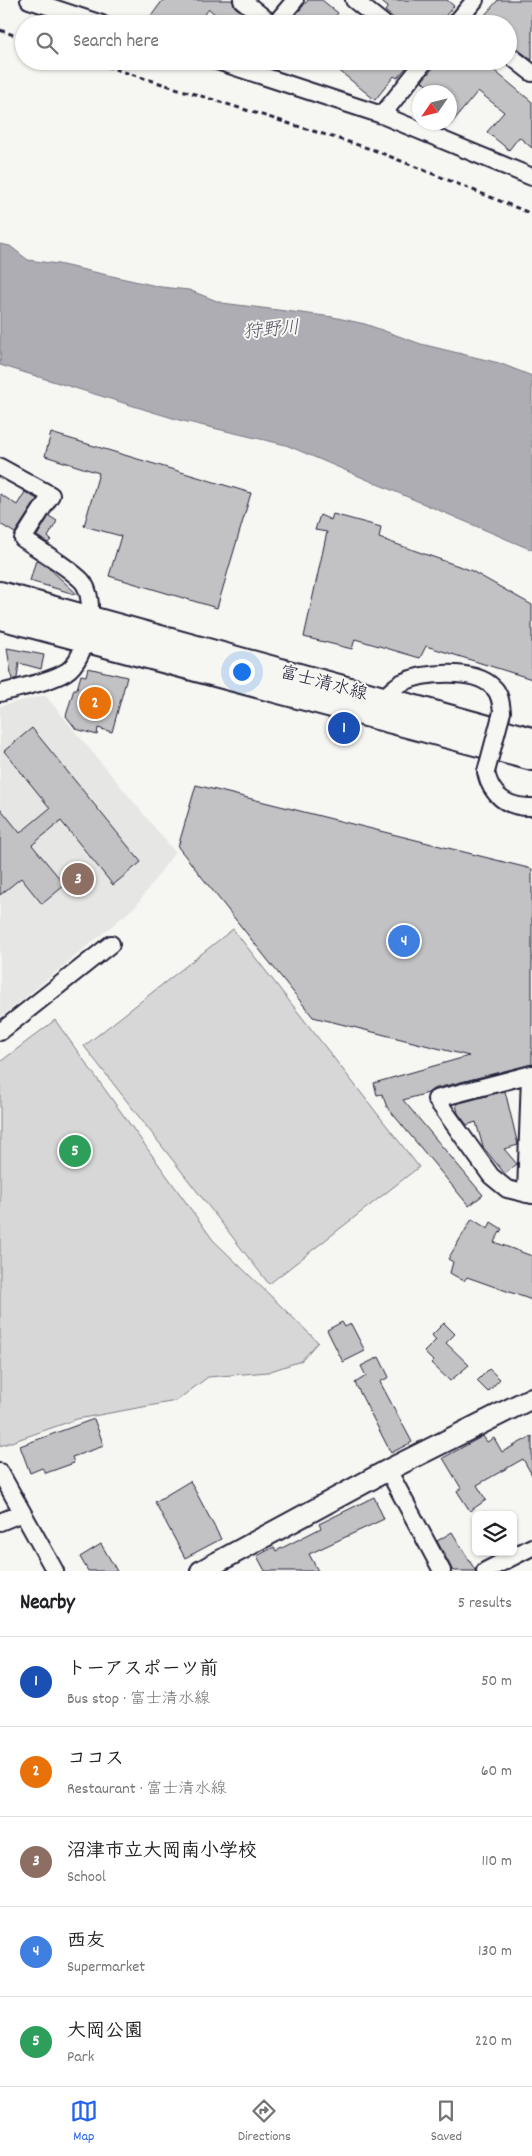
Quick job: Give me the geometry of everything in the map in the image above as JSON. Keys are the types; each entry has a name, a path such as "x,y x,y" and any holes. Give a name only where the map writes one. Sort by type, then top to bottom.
{"main road":[{"name":"富士清水線","path":"0,594 87,630 532,758"},
{"name":"富士清水線","path":"0,617 87,630 383,698 532,740"}],"street":[{"path":"242,0 261,15"},
{"path":"281,15 294,0"},
{"path":"354,0 373,15"},
{"path":"466,15 475,0"},
{"path":"37,1 77,15"},
{"path":"517,61 532,73"},
{"path":"244,70 382,116 532,177"},
{"path":"382,116 418,70"},
{"path":"0,467 51,495 23,538 81,580 89,594 87,630 78,658 65,672 0,693"},
{"path":"383,698 401,683 444,674 471,675 494,687 499,695 502,712 486,772 493,790 502,800 522,807 532,807"},
{"path":"0,1032 111,944"},
{"path":"531,1075 529,1195 507,1189 491,1176 436,1099 531,1075"},
{"path":"201,1571 388,1470 532,1398"},
{"path":"388,1470 442,1571"},
{"path":"0,1472 55,1571"},
{"path":"0,1522 22,1513"},
{"path":"485,1571 532,1546"}],"path":[{"path":"0,30 15,36"},
{"path":"118,70 374,150 532,214"}],"shaded area":[{"path":"45,695 175,852 136,906 0,1018 0,706"},
{"path":"233,929 419,1167 269,1284 84,1046"},
{"path":"55,1020 213,1240 318,1342 301,1361 268,1372 208,1377 176,1401 77,1419 0,1446 0,1062"}],"water":[{"name":"狩野川","path":"0,244 10,246 28,260 58,264 161,287 189,290 222,303 333,317 365,324 421,344 499,363 532,376 532,550 286,445 179,420 0,365"}],"building":[{"path":"163,0 232,0 235,7 245,15 216,15 209,9 204,15 152,15"},
{"path":"308,0 322,0 338,13 336,15 296,15"},
{"path":"379,0 447,0 454,6 446,15 390,15 385,11 388,7"},
{"path":"498,0 532,0 532,60 517,49 517,15 485,15"},
{"path":"338,70 404,70 397,78 394,76 375,100"},
{"path":"431,70 494,70 532,102 532,148 519,137 509,150 487,132 504,112 478,91 457,116 457,85 426,85 422,81"},
{"path":"51,433 251,493 217,608 109,576 121,536 84,526 99,473 45,456"},
{"path":"25,492 37,499 15,533 0,524 0,494 17,505"},
{"path":"333,514 381,527 379,538 470,570 532,605 532,679 426,646 420,658 355,639 352,649 304,637 327,532 315,530 320,515 331,520"},
{"path":"49,516 57,521 48,537 51,540 48,543 37,536"},
{"path":"36,560 49,568 78,595 30,581"},
{"path":"7,648 44,655 41,669 19,663 17,678 12,680"},
{"path":"88,668 127,677 112,732 98,728 97,735 76,729 66,716 74,689 77,689 81,675 86,676"},
{"path":"32,728 141,862 113,885 61,821 32,845 65,885 42,904 21,878 0,895 0,808 20,833 50,808 4,751"},
{"path":"196,785 532,869 532,1064 433,1089 428,1093 403,1100 483,1195 469,1206 387,1107 382,1094 377,1095 374,1083 469,1056 313,1017 178,847"},
{"path":"505,1091 518,1145 504,1149 517,1164 505,1174 483,1147 476,1122 467,1125 458,1113 456,1104"},
{"path":"472,1219 488,1229 491,1222 502,1229 494,1242 532,1256 532,1300 467,1277 464,1281 450,1273 453,1262 448,1259"},
{"path":"342,1322 345,1327 351,1324 365,1351 343,1362 327,1330"},
{"path":"444,1323 455,1334 446,1343 469,1365 450,1381 431,1363 433,1361 424,1352 436,1340 432,1335"},
{"path":"379,1357 389,1377 380,1382 412,1442 391,1453 355,1383 366,1376 361,1366"},
{"path":"489,1369 500,1379 488,1392 477,1381"},
{"path":"94,1419 104,1446 72,1457 74,1463 46,1473 42,1468 30,1473 20,1446"},
{"path":"483,1436 487,1442 494,1438 502,1452 532,1436 532,1475 523,1459 477,1485 486,1500 470,1511 457,1491 461,1488 443,1458"},
{"path":"190,1481 221,1539 185,1558 155,1502"},
{"path":"374,1497 384,1519 309,1554 318,1571 265,1571 257,1556 274,1547 276,1551 321,1528 319,1524"},
{"path":"452,1532 475,1571 453,1571 437,1541"},
{"path":"101,1544 117,1571 88,1571 80,1557"}],"place":[{"name":"ココス","path":"95,703"},
{"name":"トーアスポーツ前","path":"344,728"},
{"name":"沼津市立大岡南小学校","path":"78,879"},
{"name":"西友","path":"404,941"},
{"name":"大岡公園","path":"75,1151"}]}
